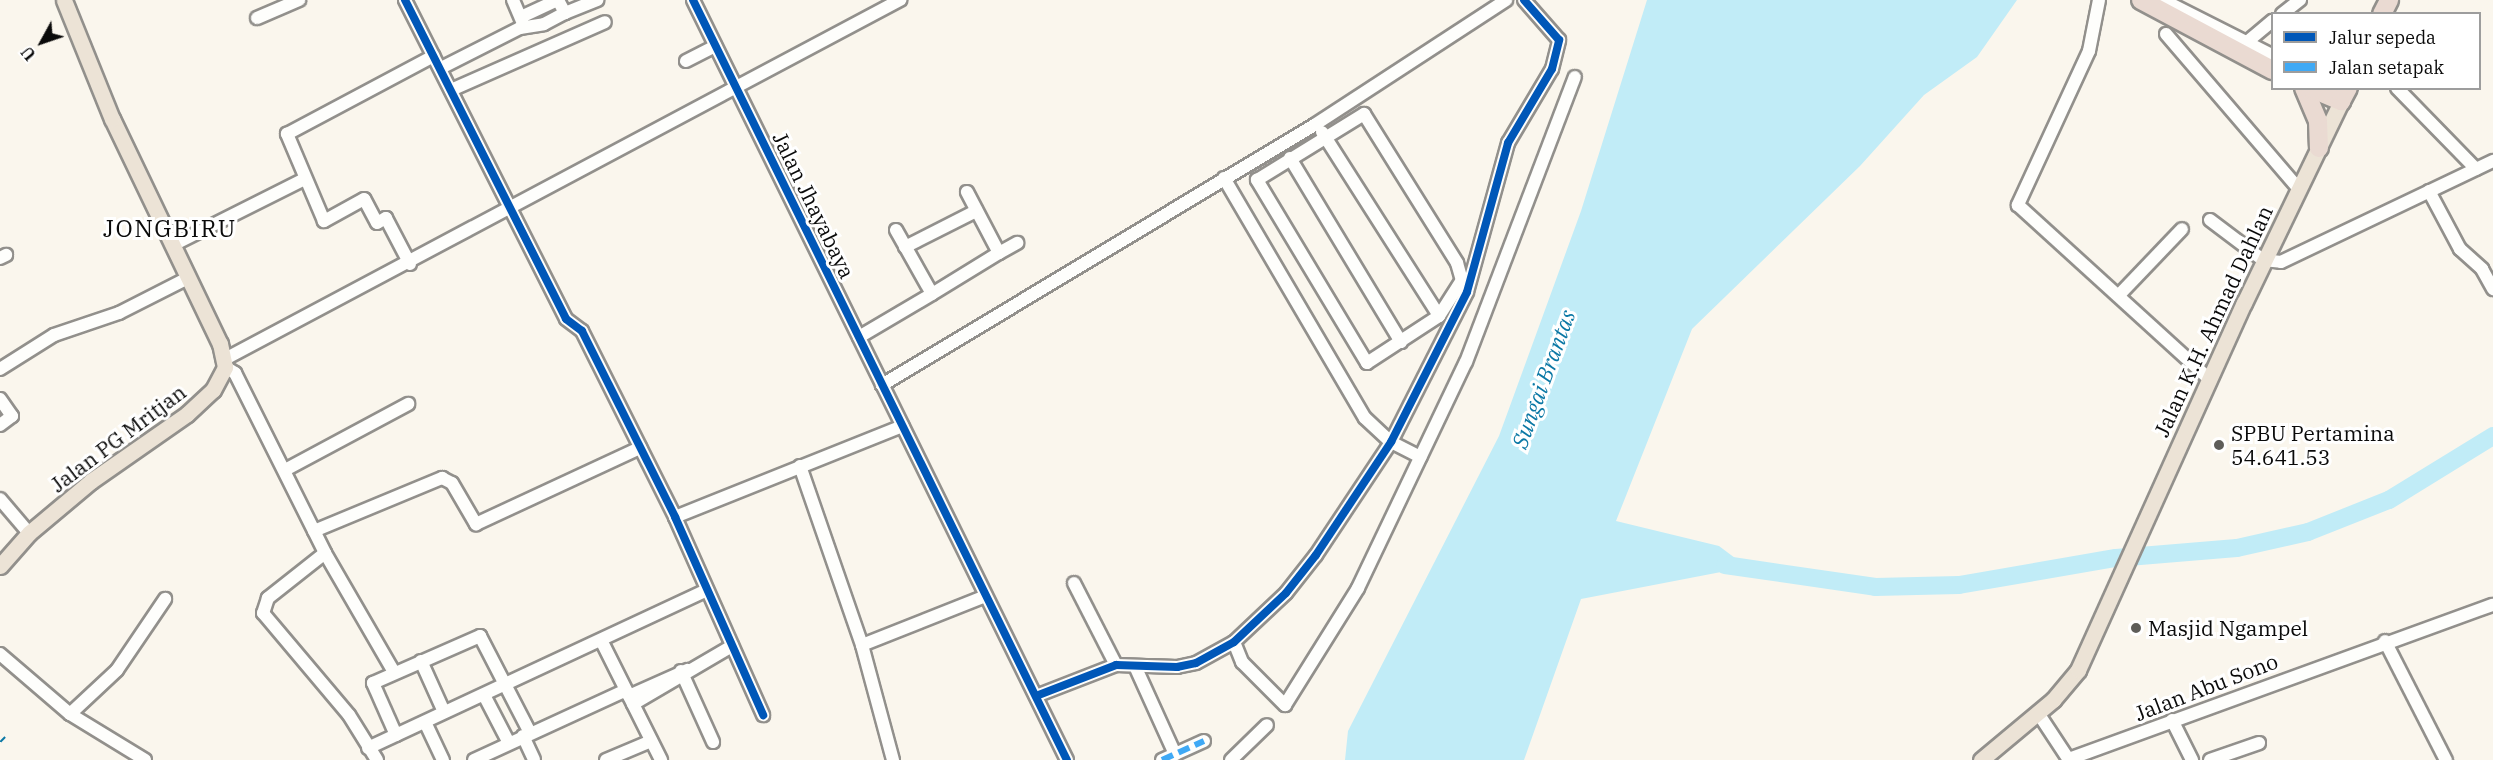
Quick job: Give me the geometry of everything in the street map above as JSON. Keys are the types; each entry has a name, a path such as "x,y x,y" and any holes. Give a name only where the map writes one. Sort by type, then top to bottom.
{"highway":[{"path":"2141,0 2271,69"},
{"path":"2305,90 2318,121 2319,148"},
{"path":"2320,90 2345,95"}],"main road":[{"path":"64,0 112,119 173,245 225,363"},
{"name":"Jalan K.H. Ahmad Dahlan","path":"1981,760 2038,713 2078,670 2264,260 2345,95"},
{"name":"Jalan PG Mritjan","path":"0,566 29,533 91,481 187,414 213,390 225,363"}],"street":[{"path":"257,18 299,0"},
{"path":"405,0 566,319 581,328 675,517 761,715"},
{"path":"513,0 522,22"},
{"path":"441,69 558,0 565,14"},
{"path":"522,22 544,24 598,0"},
{"name":"Jalan Jhayabaya","path":"693,0 1067,760"},
{"path":"394,672 325,553 235,373 225,363 737,91 900,0"},
{"path":"882,385 1316,124 1506,0"},
{"path":"1036,696 1116,665 1184,666 1234,642 1310,562 1391,442 1467,292 1504,153 1554,61 1558,38 1524,0"},
{"path":"2099,0 2089,51 2018,206 2119,295 2210,380"},
{"path":"2163,0 2271,54"},
{"path":"2285,12 2300,0"},
{"path":"452,90 605,22"},
{"path":"2247,42 2271,22"},
{"path":"2166,34 2299,189"},
{"path":"686,61 715,46"},
{"path":"410,264 386,218 377,223 364,199 324,221 286,140 290,129 434,56"},
{"path":"1234,642 1242,662 1285,705 1358,588 1420,457 1496,291 1520,216 1575,76"},
{"path":"2399,90 2476,169"},
{"path":"1368,115 1461,273 1458,288 1440,316 1367,363 1257,182 1258,176 1325,138 1368,115"},
{"path":"1316,124 1440,316"},
{"path":"1290,158 1401,342"},
{"path":"2210,220 2264,260 2281,262 2493,161"},
{"path":"1224,178 1365,418 1391,442 1420,457"},
{"path":"173,245 305,179"},
{"path":"2429,191 2460,249 2482,268 2493,289"},
{"path":"967,192 999,253"},
{"path":"905,247 976,211"},
{"path":"2119,295 2182,229"},
{"path":"896,230 932,294"},
{"path":"859,337 1017,243"},
{"path":"0,369 54,335 119,313 188,278"},
{"path":"0,399 12,416 0,425"},
{"path":"285,470 408,404"},
{"path":"675,517 902,426"},
{"path":"314,531 442,478 452,483 476,524 640,448"},
{"path":"800,466 862,645 893,760"},
{"path":"0,499 29,533"},
{"path":"325,553 268,598 263,613 348,715 376,760"},
{"path":"1074,583 1116,665"},
{"path":"368,748 602,642 707,590"},
{"path":"862,645 986,596"},
{"path":"70,714 117,670 165,599"},
{"name":"Jalan Abu Sono","path":"2069,760 2385,641 2493,605"},
{"path":"396,735 373,688 375,681 480,636 506,685 534,760"},
{"path":"2385,641 2446,760"},
{"path":"602,642 661,760"},
{"path":"474,760 526,735 629,697 684,672 730,647"},
{"path":"0,654 70,714 145,760"},
{"path":"421,662 444,712"},
{"path":"1135,666 1175,754"},
{"path":"684,672 713,742"},
{"path":"484,695 509,743"},
{"path":"2038,713 2069,760"},
{"path":"2172,720 2192,760"},
{"path":"425,722 443,760"},
{"path":"1231,760 1268,725"},
{"path":"606,760 651,741"},
{"path":"1162,760 1204,741"},
{"path":"2210,760 2259,743"}],"water":[{"name":"Sungai Brantas","path":"1647,0 2017,0 1977,57 1924,95 1860,166 1692,329 1616,521 1719,546 1747,567 1581,599 1524,760 1345,760 1348,731 1499,436 1581,211"}],"waterway":[{"path":"1725,565 1875,587 1959,585 2116,558 2237,548 2308,532 2389,500 2493,436"}],"ferry route":[{"path":"0,742 5,737"}],"marked path":[{"path":"1162,760 1204,741"}],"cycle path":[{"path":"405,0 566,319 582,331 675,517 763,715"},
{"path":"693,0 1067,760"},
{"path":"1036,696 1116,665 1177,667 1196,663 1234,642 1286,593 1316,555 1391,442 1467,292 1508,143 1552,69 1559,40 1524,0"}],"place":[{"name":"SPBU Pertamina 54.641.53","path":"2219,445"},
{"name":"Masjid Ngampel","path":"2136,628"}],"district":[{"name":"JONGBIRU","path":"170,229"}]}
